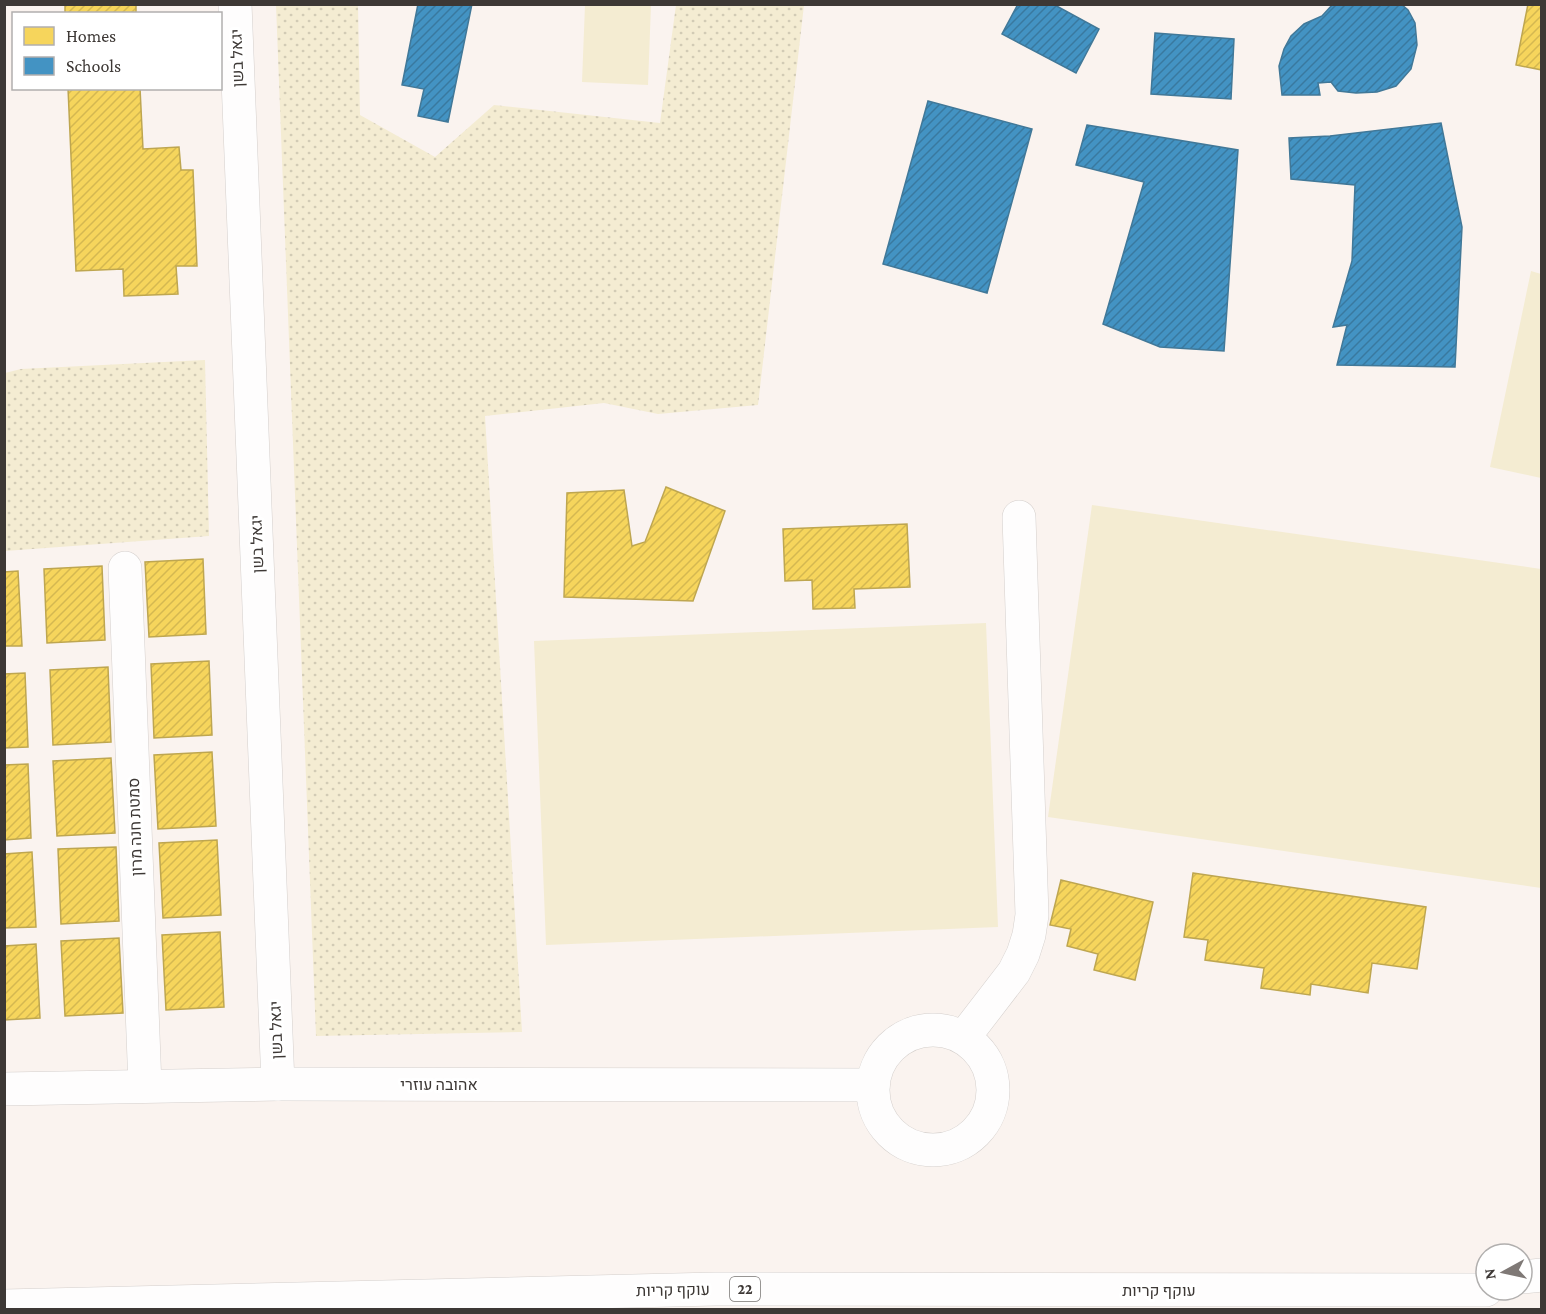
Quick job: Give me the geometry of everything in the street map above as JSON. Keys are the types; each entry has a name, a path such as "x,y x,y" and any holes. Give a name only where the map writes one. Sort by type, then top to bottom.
{"main road":[{"name":"יגאל בשן","path":"235,4 278,1084"},
{"path":"964,1037 1014,972 1029,935 1032,915 1019,517"},
{"name":"סמטת חנה מרון","path":"125,568 145,1086"},
{"path":"925,1030 945,1030 964,1037 980,1050 990,1068 994,1088 992,1108 983,1125 969,1140 951,1148 932,1151 913,1147 895,1138 882,1123 874,1104 873,1085 878,1065 889,1048 905,1036 925,1030"},
{"name":"אהובה עוזרי","path":"4,1089 278,1084 873,1085"},
{"path":"1405,1290 1474,1282"},
{"name":"עוקף קריות","path":"4,1306 715,1289 1474,1290"}],"shaded area":[{"path":"276,5 358,5 360,115 435,157 494,105 660,123 676,5 804,5 758,405 658,414 604,403 485,416 522,1032 316,1036"},
{"path":"585,5 651,5 648,85 582,82"},
{"path":"1531,271 1541,274 1541,478 1490,467"},
{"path":"205,360 209,536 5,551 5,373 21,369"},
{"path":"1092,505 1541,569 1541,888 1048,817"},
{"path":"986,623 998,927 546,945 534,641"}],"building: Homes":[{"path":"65,4 157,4 136,5 136,12 65,12"},
{"path":"1528,4 1542,4 1542,70 1516,65"},
{"path":"68,90 140,90 143,149 179,147 181,170 193,170 197,266 176,266 178,294 124,296 123,269 76,271"},
{"path":"666,487 725,511 693,601 564,597 567,493 624,490 632,546 645,542"},
{"path":"907,524 910,587 854,589 855,608 813,609 812,580 785,581 783,529"},
{"path":"203,559 206,634 149,637 145,562"},
{"path":"102,566 105,640 47,643 44,569"},
{"path":"18,571 22,646 4,646 4,572"},
{"path":"209,661 212,735 154,738 151,664"},
{"path":"108,667 111,742 53,745 50,670"},
{"path":"25,673 28,747 4,748 4,674"},
{"path":"212,752 216,826 158,829 154,755"},
{"path":"111,758 115,833 57,836 53,761"},
{"path":"28,764 31,838 4,840 4,765"},
{"path":"217,840 221,915 163,918 159,843"},
{"path":"116,847 119,921 61,924 58,849"},
{"path":"32,852 36,927 4,928 4,854"},
{"path":"1193,873 1426,907 1417,969 1372,963 1368,993 1311,984 1310,995 1261,988 1264,968 1205,960 1208,940 1184,937"},
{"path":"1061,880 1153,902 1135,980 1094,970 1098,954 1067,946 1071,929 1050,925"},
{"path":"220,932 224,1007 166,1010 162,935"},
{"path":"119,938 123,1013 65,1016 61,941"},
{"path":"36,944 40,1018 4,1020 4,946"}],"building: Schools":[{"path":"418,4 472,4 448,122 418,116 424,89 402,85"},
{"path":"1018,4 1053,4 1099,29 1076,73 1002,34"},
{"path":"1333,4 1401,4 1408,10 1415,23 1417,45 1411,69 1396,86 1377,92 1338,91 1331,82 1318,83 1320,95 1282,95 1279,66 1291,36 1304,24 1322,16"},
{"path":"1155,33 1234,39 1231,99 1151,94"},
{"path":"928,101 1032,129 987,293 883,264"},
{"path":"1441,123 1462,227 1455,367 1337,365 1347,325 1333,327 1352,261 1355,185 1291,179 1289,138 1330,136"},
{"path":"1087,125 1238,150 1224,351 1160,347 1103,324 1144,182 1076,165"}]}
